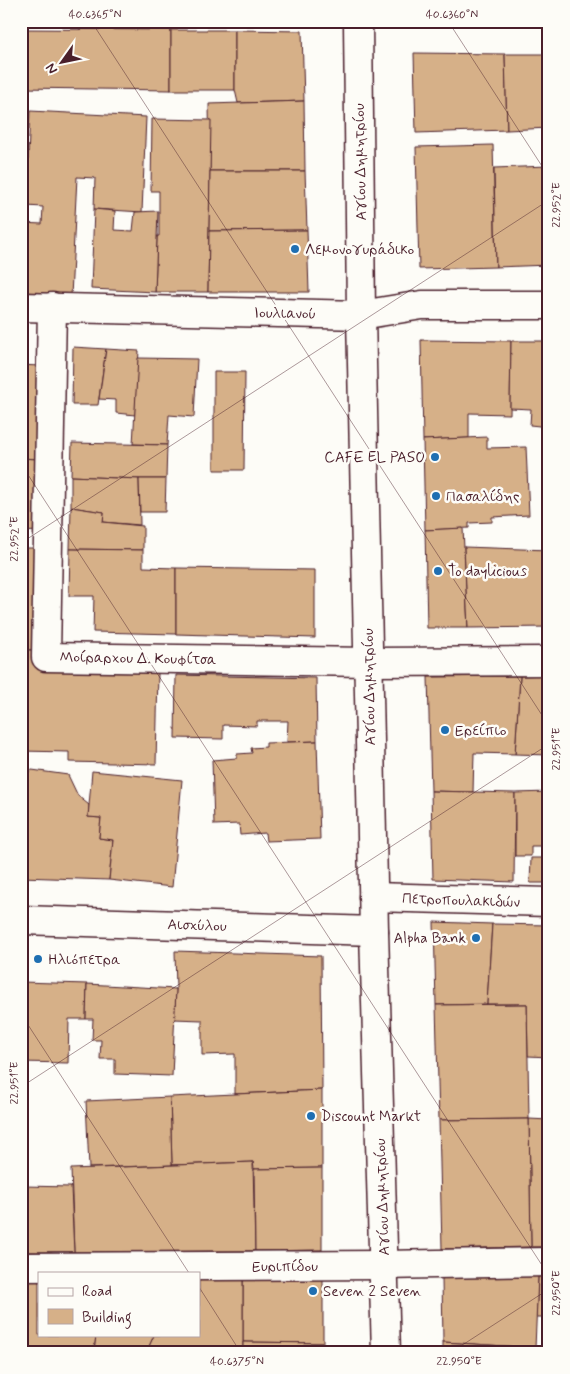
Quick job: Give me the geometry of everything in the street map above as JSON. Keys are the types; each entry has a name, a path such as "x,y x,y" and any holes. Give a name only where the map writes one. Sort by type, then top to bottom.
{"street":[{"name":"Αγίου Δημητρίου","path":"358,21 361,315 373,897 386,1353"},
{"name":"Ιουλιανού","path":"21,307 361,315 422,305 549,305"},
{"name":"Μοίραρχου Δ. Κουφίτσα","path":"52,307 46,657 369,662 549,661"},
{"name":"Πετροπουλακιδών","path":"373,897 549,902"},
{"name":"Αισχύλου","path":"21,920 374,931"},
{"name":"Ευριπίδου","path":"21,1267 549,1262"}],"building":[{"path":"21,29 171,30 171,90 21,88"},
{"path":"171,30 235,30 235,90 171,90"},
{"path":"235,30 302,31 304,101 238,103 235,90"},
{"path":"414,53 505,54 507,130 416,133"},
{"path":"505,54 549,54 549,128 507,130"},
{"path":"304,101 305,171 210,171 209,104"},
{"path":"30,111 146,117 142,212 94,209 95,178 77,177 71,296 21,292 21,223 42,224 43,207 26,206"},
{"path":"152,119 211,120 208,292 155,292 157,236 159,236 159,191 151,191"},
{"path":"493,145 496,267 419,269 416,147"},
{"path":"549,166 549,265 496,267 494,168"},
{"path":"210,171 305,171 307,230 209,231"},
{"path":"94,209 115,211 114,230 133,231 135,212 158,211 155,292 91,289"},
{"path":"307,230 309,292 208,292 209,231"},
{"path":"421,340 511,341 510,414 469,413 469,438 423,440"},
{"path":"511,341 549,341 549,427 530,425 531,409 510,408"},
{"path":"73,347 106,349 98,405 72,405"},
{"path":"106,349 139,351 135,415 116,413 116,400 99,399"},
{"path":"138,358 197,359 194,417 169,415 167,445 133,444"},
{"path":"21,365 39,366 37,459 21,458"},
{"path":"214,372 245,372 244,470 214,470"},
{"path":"487,437 487,448 526,447 529,515 492,517 492,522 469,523 469,528 425,530 423,440"},
{"path":"72,443 167,445 166,479 71,476"},
{"path":"21,458 37,459 37,531 21,532"},
{"path":"71,476 139,479 140,525 103,522 104,512 71,507"},
{"path":"139,479 166,479 165,512 140,512"},
{"path":"71,507 104,512 103,522 143,526 143,550 70,549"},
{"path":"463,528 468,628 427,628 425,530"},
{"path":"464,547 549,550 549,627 468,628"},
{"path":"21,548 36,548 34,650 21,650"},
{"path":"70,549 143,550 143,567 176,568 176,634 93,632 94,596 69,596"},
{"path":"176,568 315,570 315,638 176,634"},
{"path":"21,650 34,650 34,665 158,672 156,764 69,762 69,752 21,751"},
{"path":"176,675 316,678 317,741 287,742 288,721 257,721 257,726 223,725 223,739 175,738"},
{"path":"549,675 549,755 515,754 520,676"},
{"path":"520,676 515,754 474,753 473,792 431,791 428,677"},
{"path":"317,741 320,839 266,841 265,833 240,835 239,824 214,825 212,760 237,758 237,754 252,753 251,748 266,747 266,743"},
{"path":"32,770 68,775 78,796 89,805 88,817 101,818 99,838 113,840 109,880 21,877 21,777"},
{"path":"92,771 182,780 172,887 109,880 113,840 99,838 101,818 88,817"},
{"path":"431,791 515,793 514,882 433,879"},
{"path":"549,792 549,858 547,858 546,846 531,846 531,856 515,856 515,793"},
{"path":"531,858 549,858 549,883 530,883"},
{"path":"434,922 492,924 487,1004 436,1005"},
{"path":"492,924 549,925 549,1057 528,1056 527,1004 487,1004"},
{"path":"175,951 321,956 322,1090 235,1094 235,1054 202,1055 202,1020 174,1019 176,989"},
{"path":"21,982 87,984 86,1019 69,1019 68,1063 21,1062"},
{"path":"87,984 176,989 172,1076 115,1074 115,1059 100,1059 101,1040 92,1040 93,1019 86,1019"},
{"path":"527,1004 529,1119 439,1120 436,1005"},
{"path":"322,1090 322,1168 254,1169 253,1162 172,1165 170,1097"},
{"path":"170,1097 172,1165 89,1168 86,1101"},
{"path":"529,1119 549,1120 549,1247 531,1247"},
{"path":"529,1119 531,1247 442,1249 439,1120"},
{"path":"253,1162 255,1251 74,1252 71,1169"},
{"path":"322,1168 322,1250 255,1251 254,1169"},
{"path":"23,1186 71,1187 74,1252 24,1252"},
{"path":"21,1195 23,1195 24,1252 21,1252"},
{"path":"538,1276 549,1276 549,1317 536,1317"},
{"path":"538,1276 535,1348 443,1342 442,1278"},
{"path":"243,1278 323,1278 323,1343 243,1342"},
{"path":"243,1278 243,1353 146,1353 154,1336 200,1336 200,1279"},
{"path":"38,1279 38,1336 96,1336 94,1353 37,1353 37,1351 21,1349 21,1280"},
{"path":"96,1336 154,1336 146,1353 94,1353"},
{"path":"243,1342 323,1343 323,1353 243,1353"},
{"path":"443,1342 535,1348 534,1353 443,1353"}],"place":[{"name":"Λεμονογυράδικο","path":"295,249"},
{"name":"CAFE EL PASO","path":"435,457"},
{"name":"Πασαλίδης","path":"436,496"},
{"name":"To daylicious","path":"438,571"},
{"name":"Ερείπιο","path":"445,730"},
{"name":"Alpha Bank","path":"476,938"},
{"name":"Ηλιόπετρα","path":"38,959"},
{"name":"Discount Markt","path":"311,1116"},
{"name":"Seven 2 Seven","path":"313,1291"}]}
